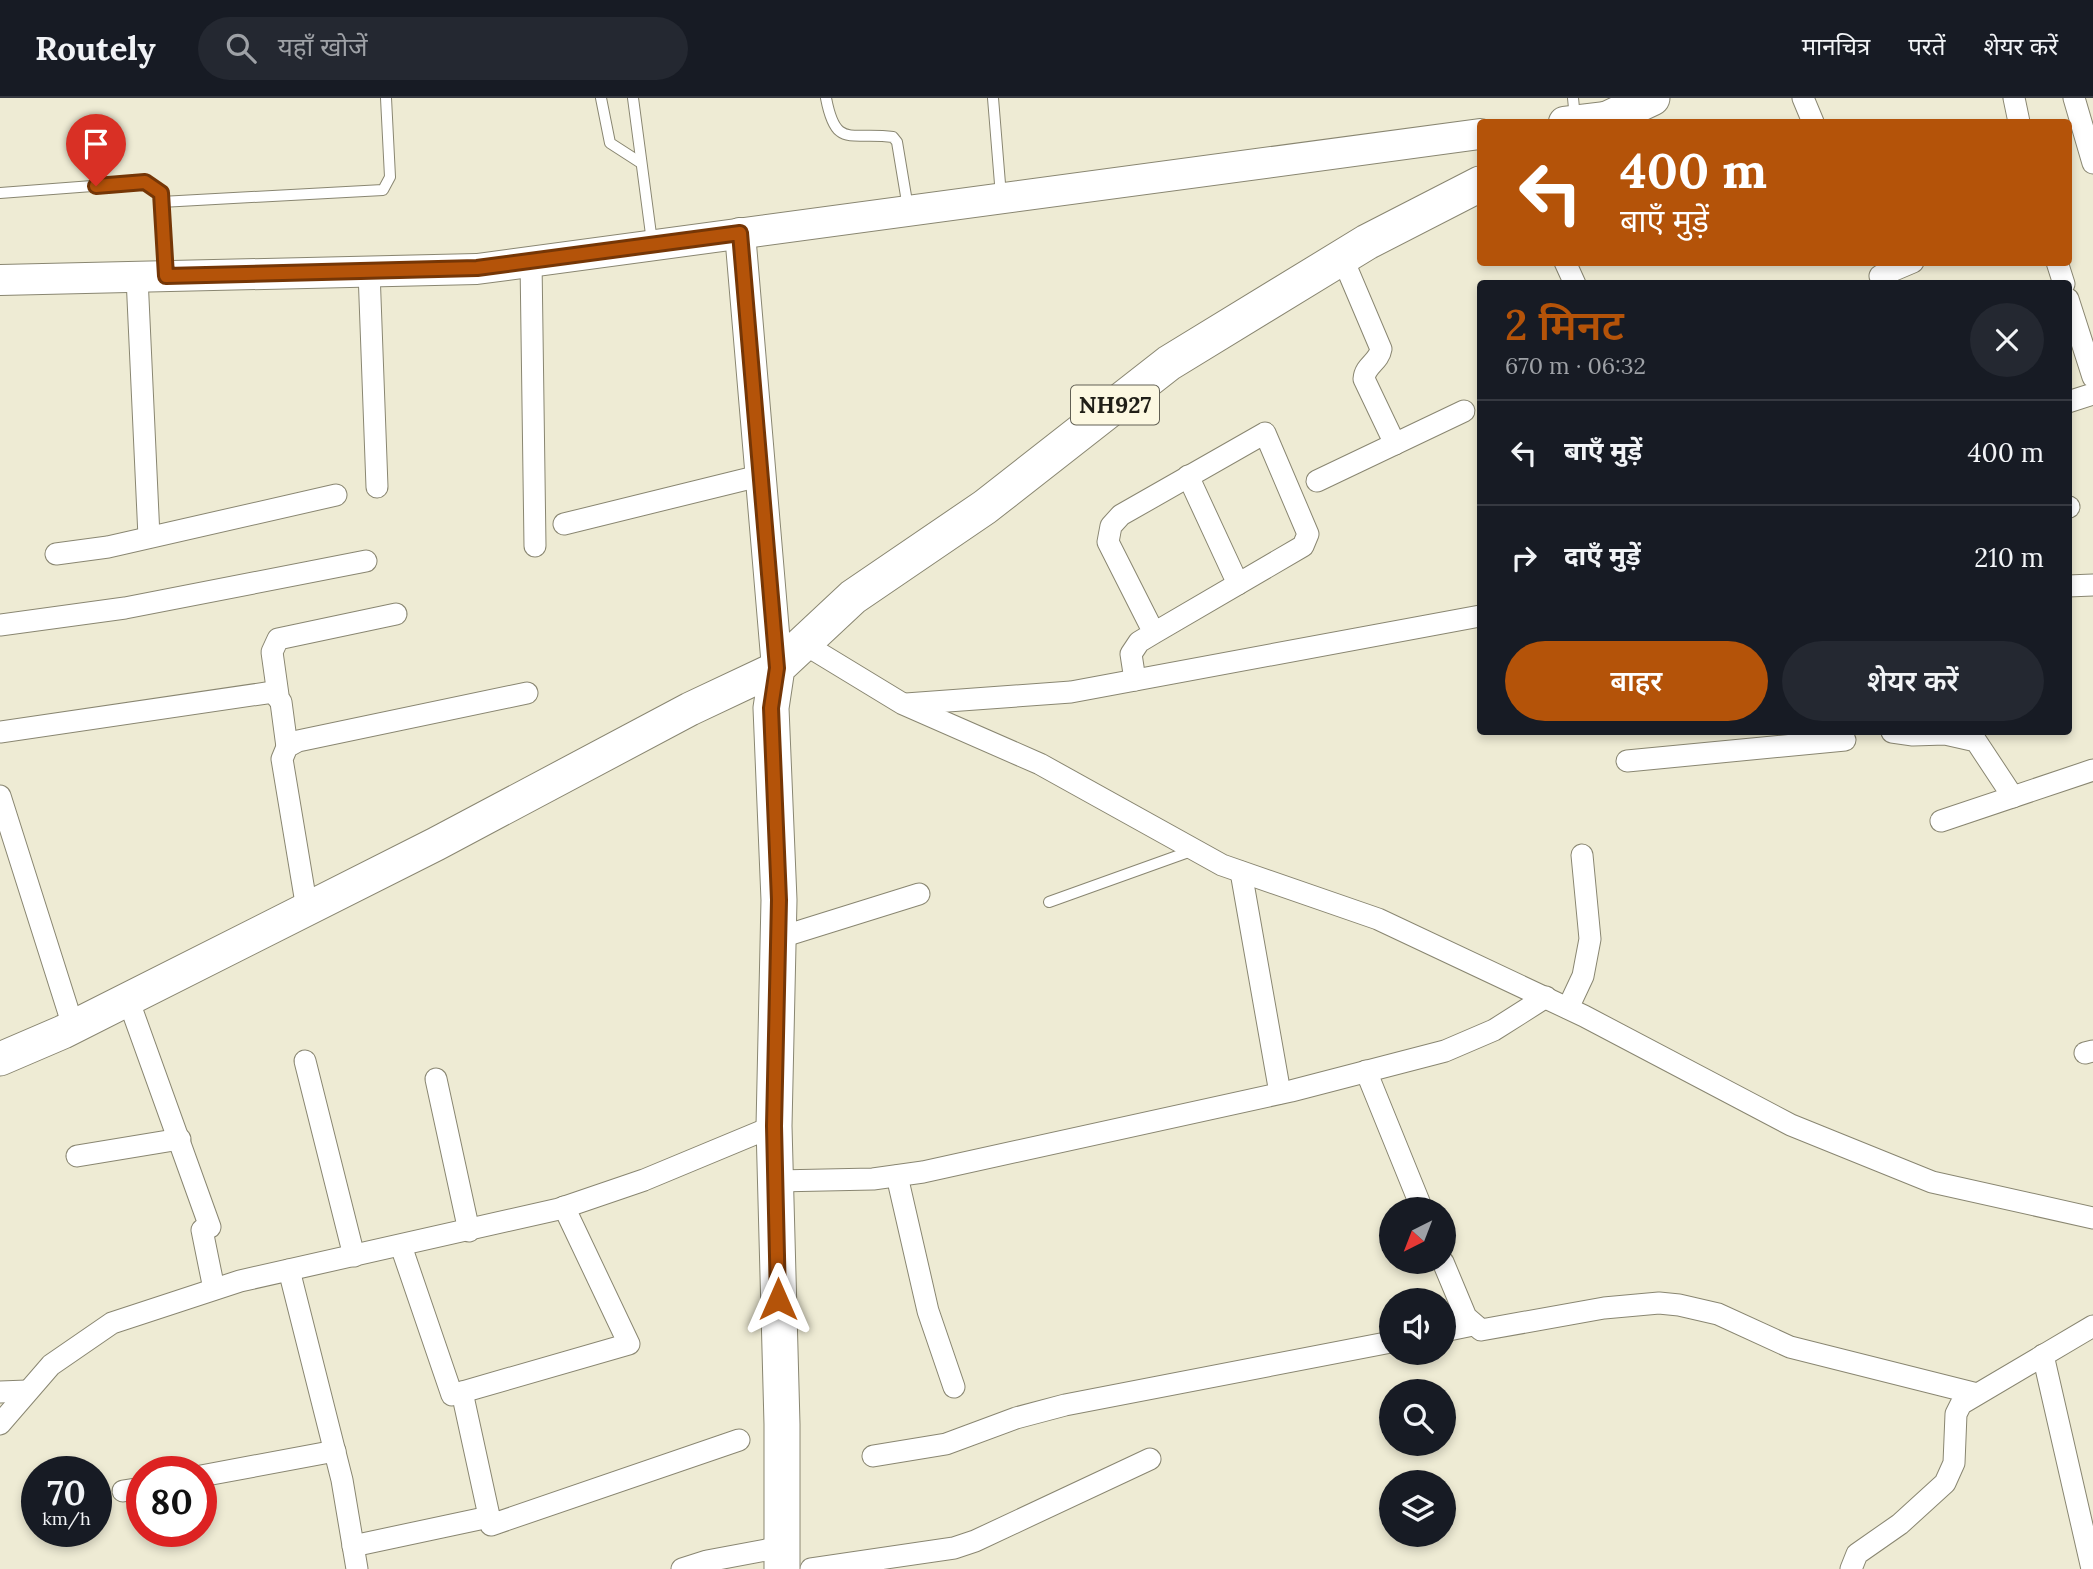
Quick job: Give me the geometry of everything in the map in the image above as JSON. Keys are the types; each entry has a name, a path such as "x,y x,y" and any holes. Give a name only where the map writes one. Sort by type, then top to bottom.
{"highway":[{"path":"1586,116 1652,98"},
{"name":"NH927","path":"777,668 801,642 853,597 985,507 1169,363 1342,257 1477,186"},
{"path":"777,668 771,708 778,938 774,1126 782,1558"}],"main road":[{"path":"0,280 477,268 1477,134"},
{"path":"0,1059 73,1026 307,909 690,709 777,668 740,233"}],"street":[{"path":"1803,98 1812,119"},
{"path":"2014,98 2018,119"},
{"path":"2074,98 2093,163"},
{"path":"1342,257 1381,349 1378,358 1366,369 1364,379 1395,443"},
{"path":"531,261 535,546"},
{"path":"1875,276 1902,266"},
{"path":"369,271 377,487"},
{"path":"149,537 152,276"},
{"path":"2072,311 2093,377"},
{"path":"2072,401 2093,394"},
{"path":"1317,481 1464,411"},
{"path":"1135,680 1130,654 1139,642 1303,547 1308,534 1265,433 1121,515 1111,526 1108,541 1154,633"},
{"path":"564,524 759,477"},
{"path":"1188,477 1238,584"},
{"path":"56,554 108,547 336,495"},
{"path":"0,625 124,608 366,561"},
{"path":"2072,586 2093,585"},
{"path":"288,747 272,652 278,639 396,614"},
{"path":"903,704 1071,692 1477,617"},
{"path":"801,642 903,704 1040,764 1194,850 1241,872 1378,919 1568,1008 1791,1125 1932,1182 2093,1218"},
{"path":"0,732 268,692 278,695"},
{"path":"307,909 282,759 288,747 298,741 527,693"},
{"path":"1949,735 1976,741 2013,797"},
{"path":"1627,761 1736,741 1845,740"},
{"path":"1941,821 2093,769"},
{"path":"0,796 73,1026"},
{"path":"1568,1008 1583,976 1590,939 1582,855"},
{"path":"1241,872 1280,1093"},
{"path":"778,938 919,894"},
{"path":"777,1181 898,1176 1280,1093 1472,1041 1546,998"},
{"path":"128,999 180,1139 206,1229 214,1289"},
{"path":"305,1061 354,1256"},
{"path":"1366,1071 1417,1197"},
{"path":"436,1079 469,1231"},
{"path":"0,1424 51,1365 112,1323 214,1289 564,1207 644,1180 774,1126"},
{"path":"77,1156 180,1139"},
{"path":"898,1176 928,1311 954,1387"},
{"path":"401,1246 452,1395 629,1344 564,1207"},
{"path":"289,1270 335,1451 357,1569"},
{"path":"1449,1274 1466,1317 1472,1325"},
{"path":"1456,1328 1472,1325 1491,1329 1604,1308 1659,1303 1679,1305 1718,1314 1790,1347 1977,1394"},
{"path":"1851,1569 1857,1553 1900,1524 1945,1483 1954,1463 1958,1410 1977,1394 2093,1326"},
{"path":"873,1456 946,1444 1016,1418 1065,1405 1379,1344"},
{"path":"2043,1355 2092,1569"},
{"path":"0,1392 27,1391"},
{"path":"462,1392 491,1525 739,1440"},
{"path":"217,1473 335,1451"},
{"path":"811,1569 964,1545 1150,1459"},
{"path":"354,1546 489,1517"},
{"path":"682,1569 708,1561 782,1558"}],"lane":[{"path":"161,202 383,190 390,177 386,98"},
{"path":"601,98 606,137 610,144 641,163"},
{"path":"633,98 652,245"},
{"path":"826,98 831,124 836,131 844,135 893,137 897,142 909,211"},
{"path":"993,98 1001,199"},
{"path":"0,193 145,182 161,193 152,276"},
{"path":"1049,902 1194,850"}],"route":[{"path":"96,186 145,182 161,193 166,276 477,268 740,233 777,668 771,708 779,900 774,1126 778,1299"}]}
